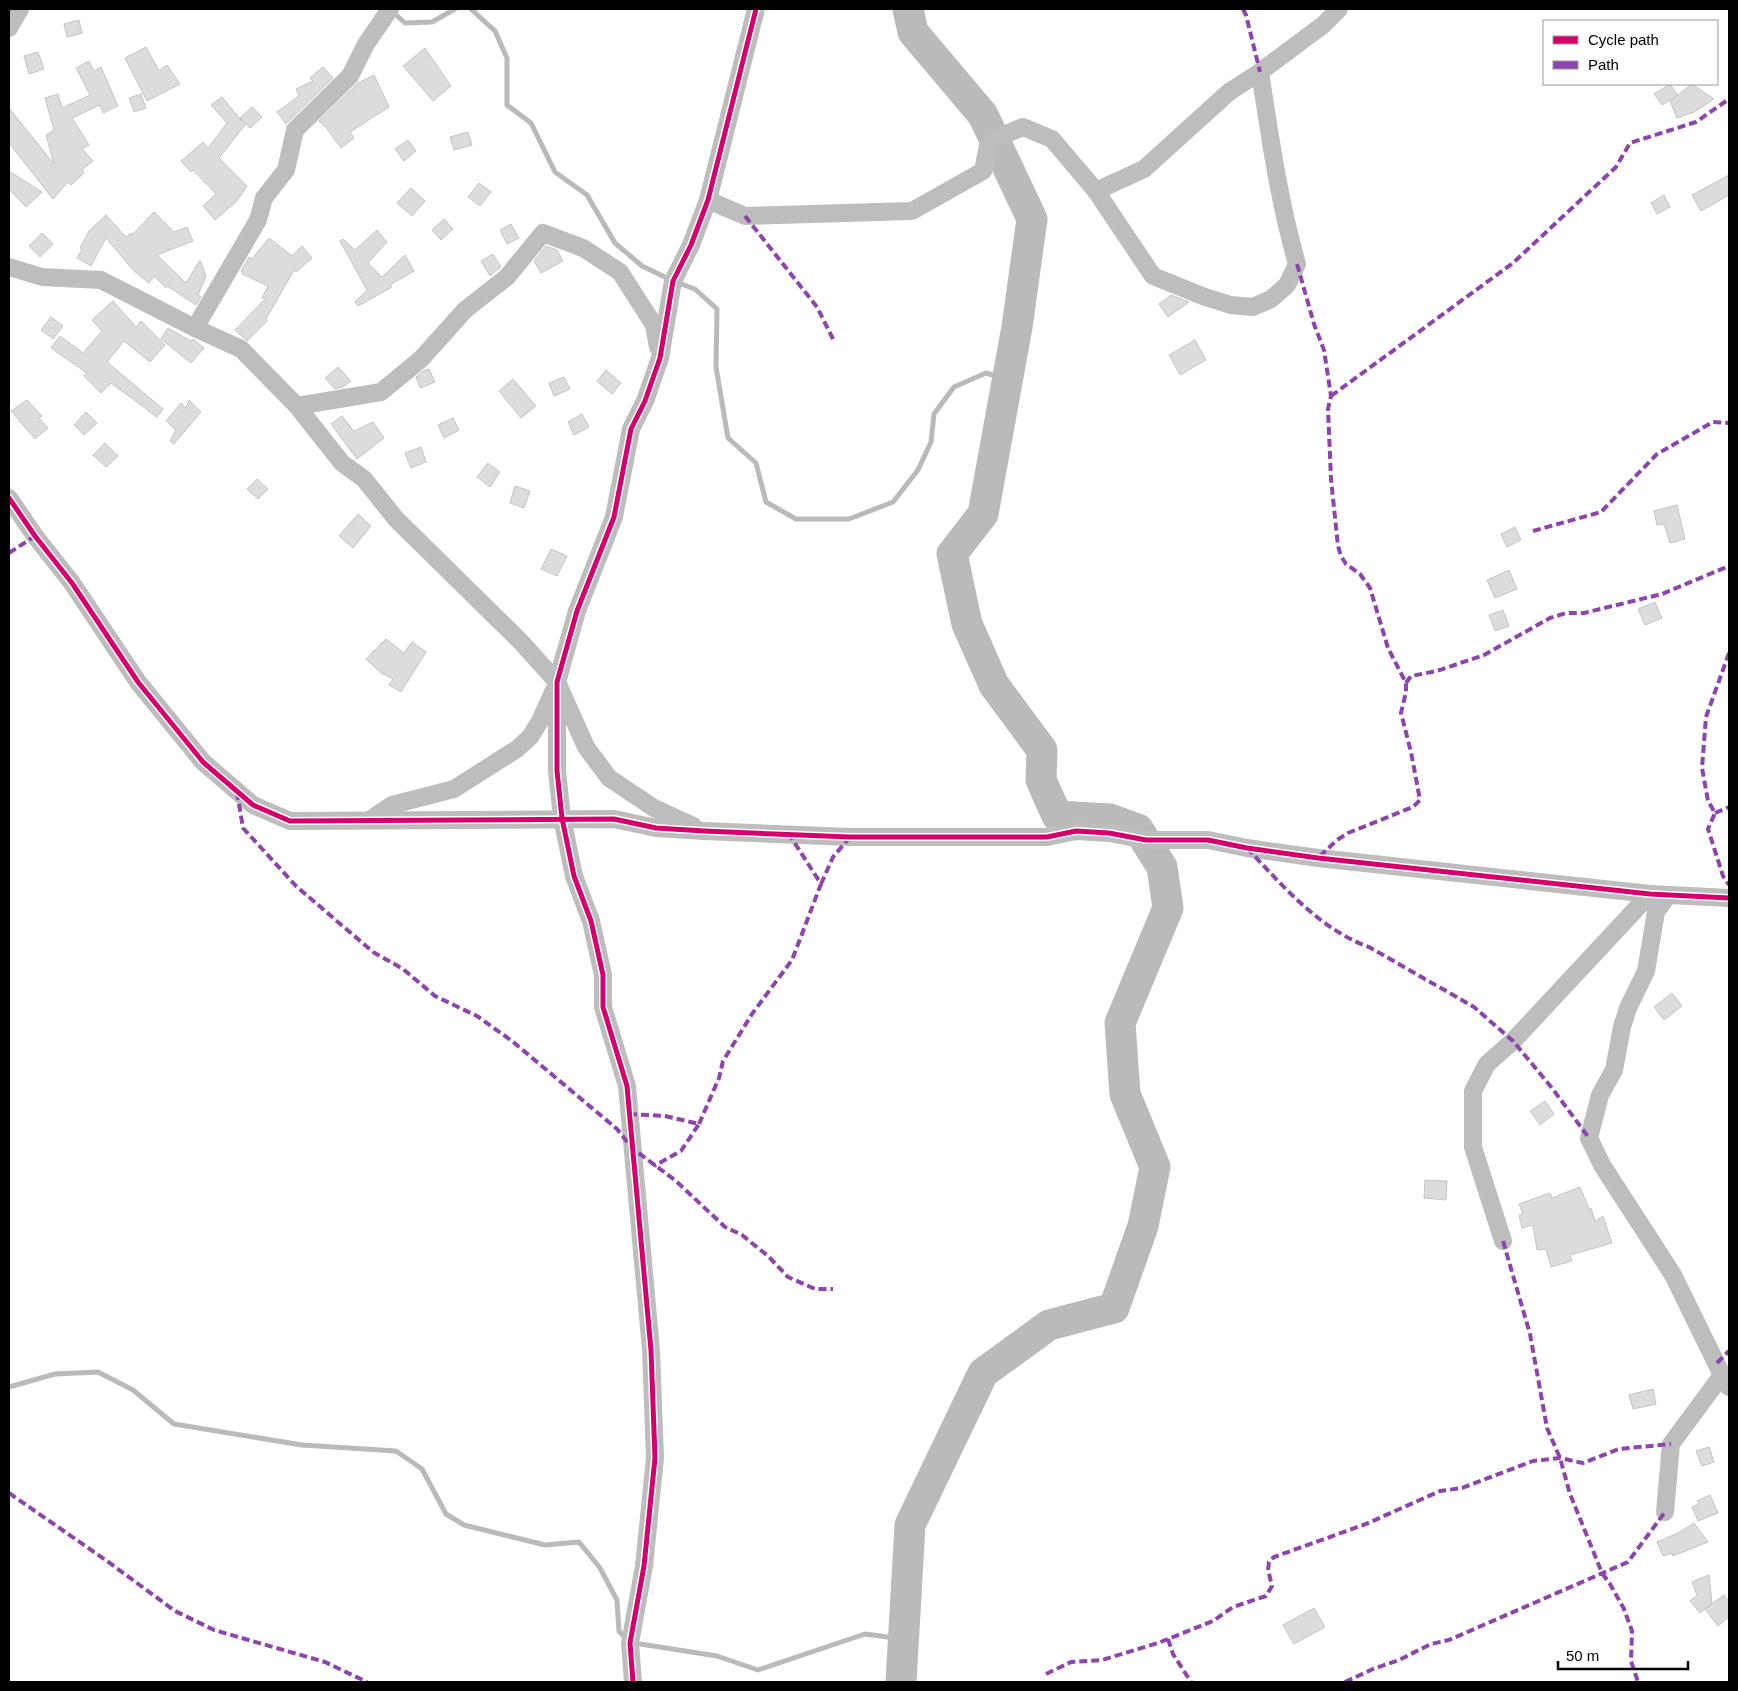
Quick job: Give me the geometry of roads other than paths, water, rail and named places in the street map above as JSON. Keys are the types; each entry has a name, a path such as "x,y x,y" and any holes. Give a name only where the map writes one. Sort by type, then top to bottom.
{"street":[{"path":"9,28 20,9"},
{"path":"195,328 258,220 264,198 286,170 295,130 350,76 366,44 390,9"},
{"path":"371,819 392,805 454,789 517,749 530,736 540,721 557,682 577,611 614,517 631,429 646,401 660,358 673,281 708,200 756,9"},
{"path":"1096,191 1144,169 1229,92 1260,72 1323,25 1339,9"},
{"path":"708,200 745,216 912,211 983,171 988,145 994,139 1023,127 1052,139 1096,191 1153,276 1205,297 1231,305 1253,307 1271,299 1287,285 1297,264 1283,209 1260,72"},
{"path":"297,406 381,392 421,359 465,310 507,278 544,233 583,248 620,272 654,325 660,358"},
{"path":"9,267 42,277 101,280 241,349 297,406 342,463 364,479 396,519 522,643 557,682 586,747 609,778 654,808 704,832"},
{"path":"9,498 35,536 72,583 138,682 203,762 253,805 290,821 614,819 656,828 704,832 850,837 1047,837 1076,831 1109,833 1146,840 1208,840 1247,848 1318,858 1650,894 1729,898"},
{"path":"557,682 558,772 562,818 574,876 591,921 603,975 603,1007 627,1086 651,1350 655,1458 644,1566 630,1643 633,1682"},
{"path":"1504,1241 1473,1147 1473,1090 1487,1064 1512,1041 1650,894"},
{"path":"1666,1512 1671,1444 1725,1381 1673,1275 1602,1165 1589,1138 1600,1095 1614,1070 1622,1027 1628,1008 1646,971 1656,912 1668,895"}],"waterway":[{"path":"395,14 405,23 432,22 455,9"},
{"path":"471,9 495,31 507,58 507,105 531,123 555,172 587,195 615,243 642,266 695,289 717,309 716,367 728,438 756,463 766,502 796,519 849,519 893,502 918,470 931,442 934,414 954,387 986,373 1008,380"},
{"path":"901,1682 910,1525 983,1373 1049,1325 1114,1308 1143,1226 1155,1167 1125,1094 1120,1023 1168,908 1162,867 1138,829 1110,819 1057,816 1041,780 1042,750 994,685 967,624 952,554 983,514 1017,327 1032,219 983,115 913,32 908,9"},
{"path":"9,1387 55,1374 98,1372 133,1390 174,1424 302,1445 396,1451 422,1469 446,1514 464,1525 545,1545 579,1542 600,1568 617,1600 619,1631 627,1640"},
{"path":"634,1643 717,1656 758,1670 865,1634 903,1639"}]}
